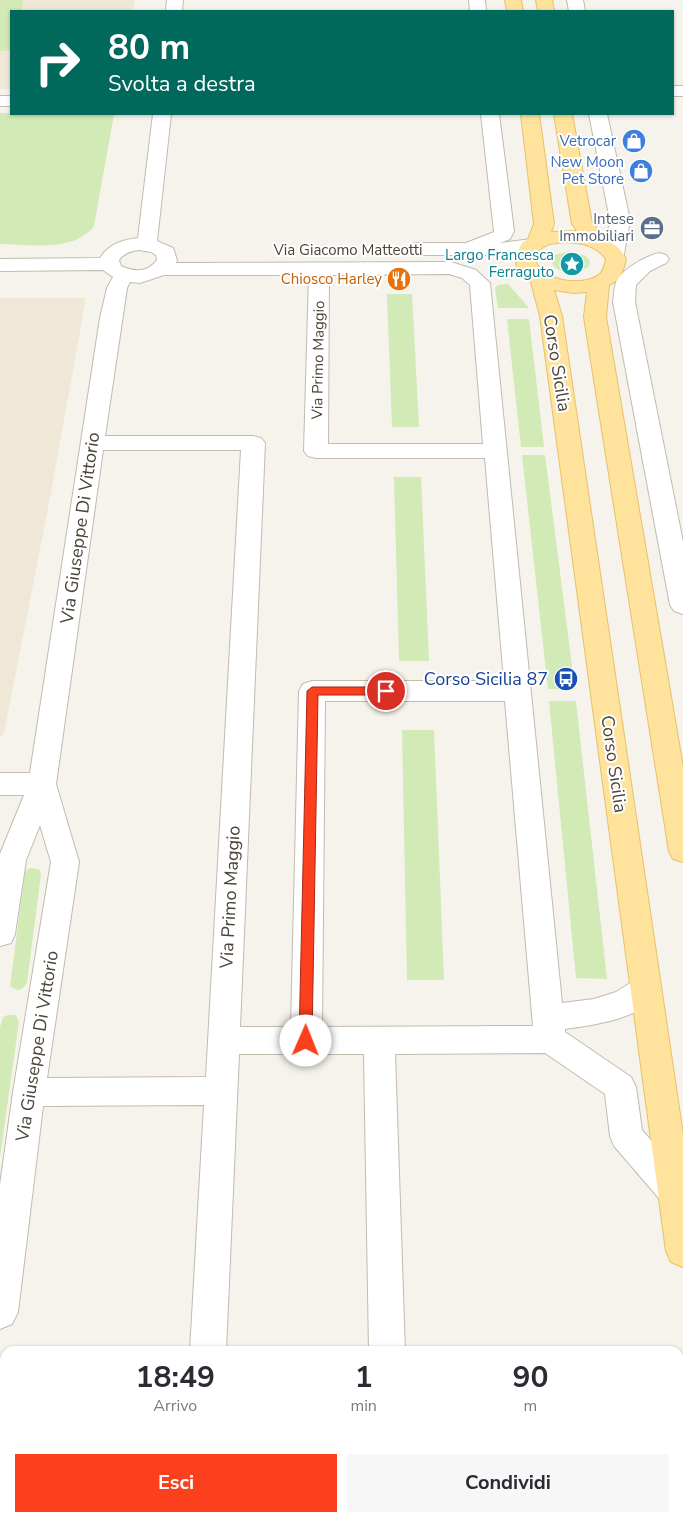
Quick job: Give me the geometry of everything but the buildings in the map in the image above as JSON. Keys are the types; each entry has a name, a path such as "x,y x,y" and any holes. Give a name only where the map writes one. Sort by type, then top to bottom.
{"main road":[{"path":"530,115 544,224 534,244 526,253 524,262 530,271 540,279 569,287 585,287 599,283 610,277 616,268 615,257 607,247 581,237 564,236 549,238 534,244"},
{"path":"563,115 582,224 596,242"},
{"name":"Corso Sicilia","path":"540,279 551,316 683,1251"},
{"path":"599,283 595,316 683,851"}],"street":[{"path":"0,265 117,270 141,277 158,254 162,115"},
{"path":"490,115 504,231 503,236 493,240 466,261 480,283 550,1028 620,1087 626,1136 675,1192"},
{"path":"598,115 620,220 615,257 667,259 643,267 626,283 624,302 678,552 683,606"},
{"name":"Via Giacomo Matteotti","path":"158,254 319,268 451,268 502,249 534,244"},
{"path":"117,270 111,255 122,247 130,245 158,254"},
{"name":"Via Giacomo Matteotti","path":"158,254 466,261"},
{"name":"Via Primo Maggio","path":"319,268 316,451 496,451"},
{"name":"Via Giuseppe Di Vittorio","path":"0,934 12,860 42,784 117,288 117,270"},
{"name":"Via Primo Maggio","path":"93,443 253,443 208,1346"},
{"path":"306,1041 312,691 518,691"},
{"path":"0,784 42,784"},
{"name":"Via Giuseppe Di Vittorio","path":"0,1312 29,1092 65,862 42,784"},
{"path":"223,1041 379,1040 550,1028 626,1002 646,989"},
{"path":"379,1040 387,1346"},
{"path":"29,1092 220,1091"}],"shaded area":[{"path":"0,0 135,0 133,10 10,10 10,89 0,89"},
{"path":"0,298 86,298 49,503 4,733 0,737"}],"green space":[{"path":"0,0 23,0 22,10 10,10 10,50 0,51"},
{"path":"0,113 10,113 10,115 114,115 94,226 85,235 63,244 0,244"},
{"path":"570,251 586,256 590,261 589,266 573,272 557,269 551,260 554,255"},
{"path":"508,284 529,308 498,308 495,288 498,285"},
{"path":"387,294 412,294 419,427 392,427"},
{"path":"507,319 529,319 544,447 521,447"},
{"path":"522,455 545,455 575,689 548,689"},
{"path":"394,477 421,477 429,661 399,661"},
{"path":"549,701 576,701 607,979 576,978"},
{"path":"402,730 434,730 444,980 407,980"},
{"path":"29,868 39,869 41,874 27,983 22,989 17,990 10,986 25,872"},
{"path":"16,1015 19,1022 0,1157 0,1027 3,1017"}],"place":[{"name":"Vetrocar","path":"634,141"},
{"name":"New Moon Pet Store","path":"641,171"},
{"name":"Intese Immobiliari","path":"652,228"},
{"name":"Largo Francesca Ferraguto","path":"572,264"},
{"name":"Chiosco Harley","path":"399,279"},
{"name":"Corso Sicilia 87","path":"566,679"}],"route":[{"path":"306,1041 312,691 386,691"}]}
